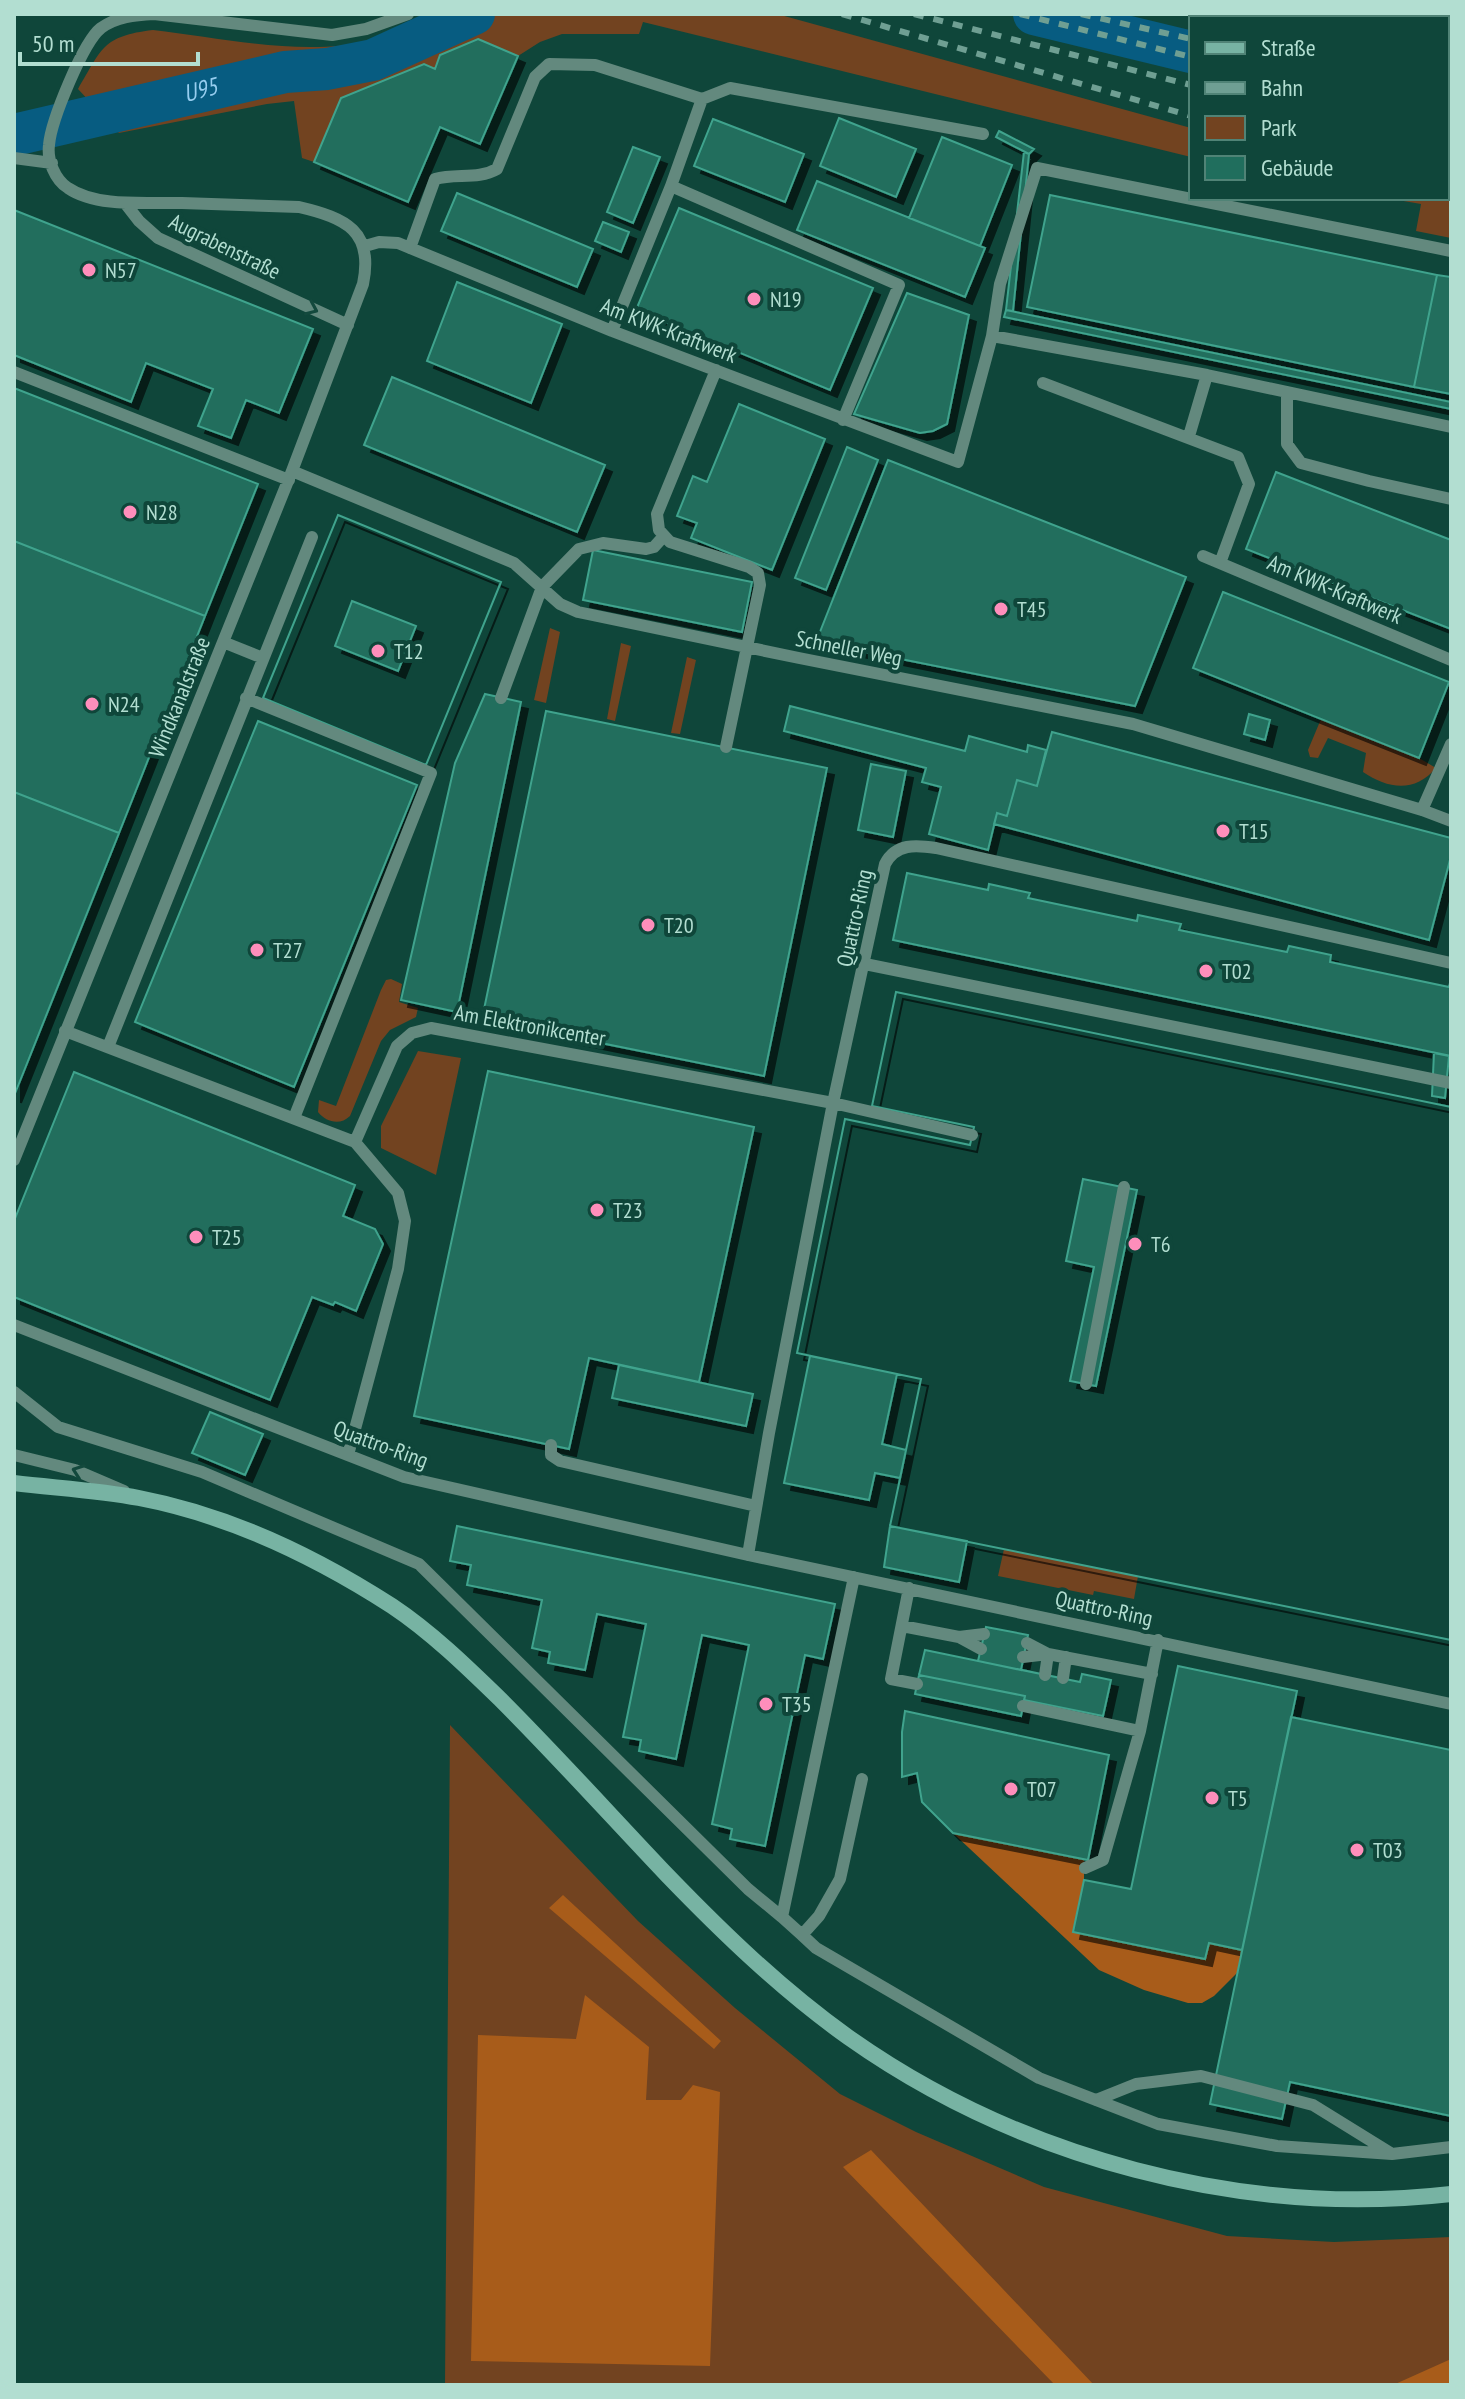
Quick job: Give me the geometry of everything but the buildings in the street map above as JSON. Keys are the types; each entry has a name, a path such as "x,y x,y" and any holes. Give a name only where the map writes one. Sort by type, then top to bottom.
{"main road":[{"path":"14,1483 138,1498 196,1513 295,1551 394,1608 468,1667 670,1878 771,1977 848,2037 917,2081 1004,2124 1068,2150 1192,2182 1295,2196 1362,2199 1451,2194"}],"lane":[{"path":"365,246 357,233 342,221 299,207 125,203 82,195 66,187 56,176 49,144 83,50 91,37 115,21 154,14 332,35 366,29 408,14"},
{"path":"410,248 435,179 451,175 487,175 497,169 535,77 549,64 595,65 702,99 730,88 983,134"},
{"path":"612,331 671,186 702,99"},
{"path":"14,158 52,163"},
{"path":"1189,198 1037,168 1000,284 992,336 1207,375 1451,427"},
{"path":"671,186 899,285 843,420"},
{"path":"1197,200 1451,251"},
{"name":"Augrabenstraße","path":"125,203 158,238 348,325"},
{"name":"Am KWK-Kraftwerk","path":"365,246 379,242 398,243 612,331 958,462 992,336"},
{"name":"Windkanalstraße","path":"14,1160 291,475 363,284 365,246"},
{"path":"716,370 657,514 659,530 670,542 749,567 758,573 760,585 726,747"},
{"name":"Schneller Weg","path":"14,372 291,475 514,563 560,604 578,612 1133,724 1451,821"},
{"path":"1189,436 1207,375"},
{"path":"1043,383 1238,457 1249,484 1220,563"},
{"path":"1287,392 1287,444 1301,463 1451,499"},
{"path":"108,1047 312,537"},
{"path":"501,698 542,587 579,549 603,543 646,549 654,547 663,537"},
{"name":"Am KWK-Kraftwerk","path":"1203,556 1451,660"},
{"path":"223,642 263,658"},
{"path":"246,698 431,773 294,1118"},
{"path":"1422,810 1451,744"},
{"name":"Quattro-Ring","path":"748,1555 793,1340 833,1103 885,864 895,852 906,846 918,846 1451,963"},
{"path":"865,964 1449,1083"},
{"name":"Am Elektronikcenter","path":"355,1142 397,1046 404,1038 431,1028 833,1103 972,1135"},
{"path":"65,1031 355,1142 398,1193 405,1221 398,1269 348,1455"},
{"path":"661,1069 664,1055"},
{"path":"1086,1384 1124,1187"},
{"name":"Quattro-Ring","path":"14,1325 404,1477 748,1555 1451,1704"},
{"path":"14,1392 58,1427 202,1472 419,1564 748,1889 816,1948 1039,2078 1158,2124 1277,2146 1392,2154 1451,2147"},
{"path":"551,1445 551,1455 560,1461 756,1506"},
{"path":"14,1455 75,1470 138,1498"},
{"path":"782,1917 854,1577"},
{"path":"909,1588 891,1679 917,1684"},
{"path":"902,1626 959,1637 981,1649"},
{"path":"959,1637 984,1634"},
{"path":"1085,1868 1103,1860 1140,1731 1158,1640"},
{"path":"1027,1643 1048,1654"},
{"path":"1023,1657 1048,1654 1152,1674"},
{"path":"1045,1675 1048,1654"},
{"path":"1063,1678 1066,1657"},
{"path":"1023,1706 1040,1706 1140,1731"},
{"path":"802,1935 819,1916 840,1879 862,1779"},
{"path":"1096,2100 1136,2084 1201,2076 1313,2105 1392,2154"}],"green space":[{"path":"431,14 777,14 1189,127 1189,157 643,22 639,34 562,34 540,42 518,56 478,39 440,55 435,69 341,98 314,162 302,158 294,101 119,133 78,89 105,47 123,36 136,33 153,30 296,47 367,42 400,31"},
{"path":"1398,200 1451,200 1451,238 1416,231 1421,204"},
{"path":"550,628 560,632 546,703 534,700"},
{"path":"621,643 631,646 615,721 607,719"},
{"path":"687,657 696,660 680,734 671,733"},
{"path":"1321,719 1419,758 1436,768 1419,782 1401,786 1372,778 1363,772 1366,753 1328,738 1318,758 1310,757 1308,750"},
{"path":"386,980 402,984 399,1002 418,1008 416,1017 390,1030 381,1041 350,1116 338,1122 329,1120 318,1112 319,1100 336,1106 381,990"},
{"path":"418,1051 461,1058 436,1175 381,1148 381,1126"},
{"path":"1004,1549 1138,1576 1134,1599 1094,1591 1093,1595 998,1576"},
{"path":"450,1725 638,1921 735,2008 840,2094 916,2132 1044,2187 1227,2236 1334,2242 1451,2237 1451,2385 445,2385"}],"shaded area":[{"path":"953,1833 1084,1860 1084,1880 1074,1932 1205,1959 1209,1943 1242,1950 1237,1973 1214,1996 1202,2003 1188,2003 1144,1990 1099,1970"},
{"path":"563,1895 721,2041 714,2049 549,1908"},
{"path":"585,1995 649,2047 646,2100 681,2100 693,2085 720,2092 710,2366 471,2361 478,2035 576,2039"},
{"path":"871,2150 1094,2385 1055,2385 843,2167"},
{"path":"1451,2359 1451,2385 1393,2385"}],"waterway":[{"name":"U95","path":"88,119 235,80 284,70 327,69 373,60 474,14"},
{"name":"U95","path":"14,135 285,72 327,69 373,60 474,14"},
{"path":"1034,14 1189,52"}],"railway":[{"path":"842,14 1189,115"},
{"path":"914,14 1189,84"},
{"path":"1020,14 1189,56"},
{"path":"1081,14 1189,39"}],"place":[{"name":"N57","path":"89,270"},
{"name":"N19","path":"754,299"},
{"name":"N28","path":"130,512"},
{"name":"T45","path":"1001,609"},
{"name":"T12","path":"378,651"},
{"name":"N24","path":"92,704"},
{"name":"T15","path":"1223,831"},
{"name":"T20","path":"648,925"},
{"name":"T27","path":"257,950"},
{"name":"T02","path":"1206,971"},
{"name":"T23","path":"597,1210"},
{"name":"T25","path":"196,1237"},
{"name":"T6","path":"1135,1244"},
{"name":"T35","path":"766,1704"},
{"name":"T07","path":"1011,1789"},
{"name":"T5","path":"1212,1798"},
{"name":"T03","path":"1357,1850"}]}
